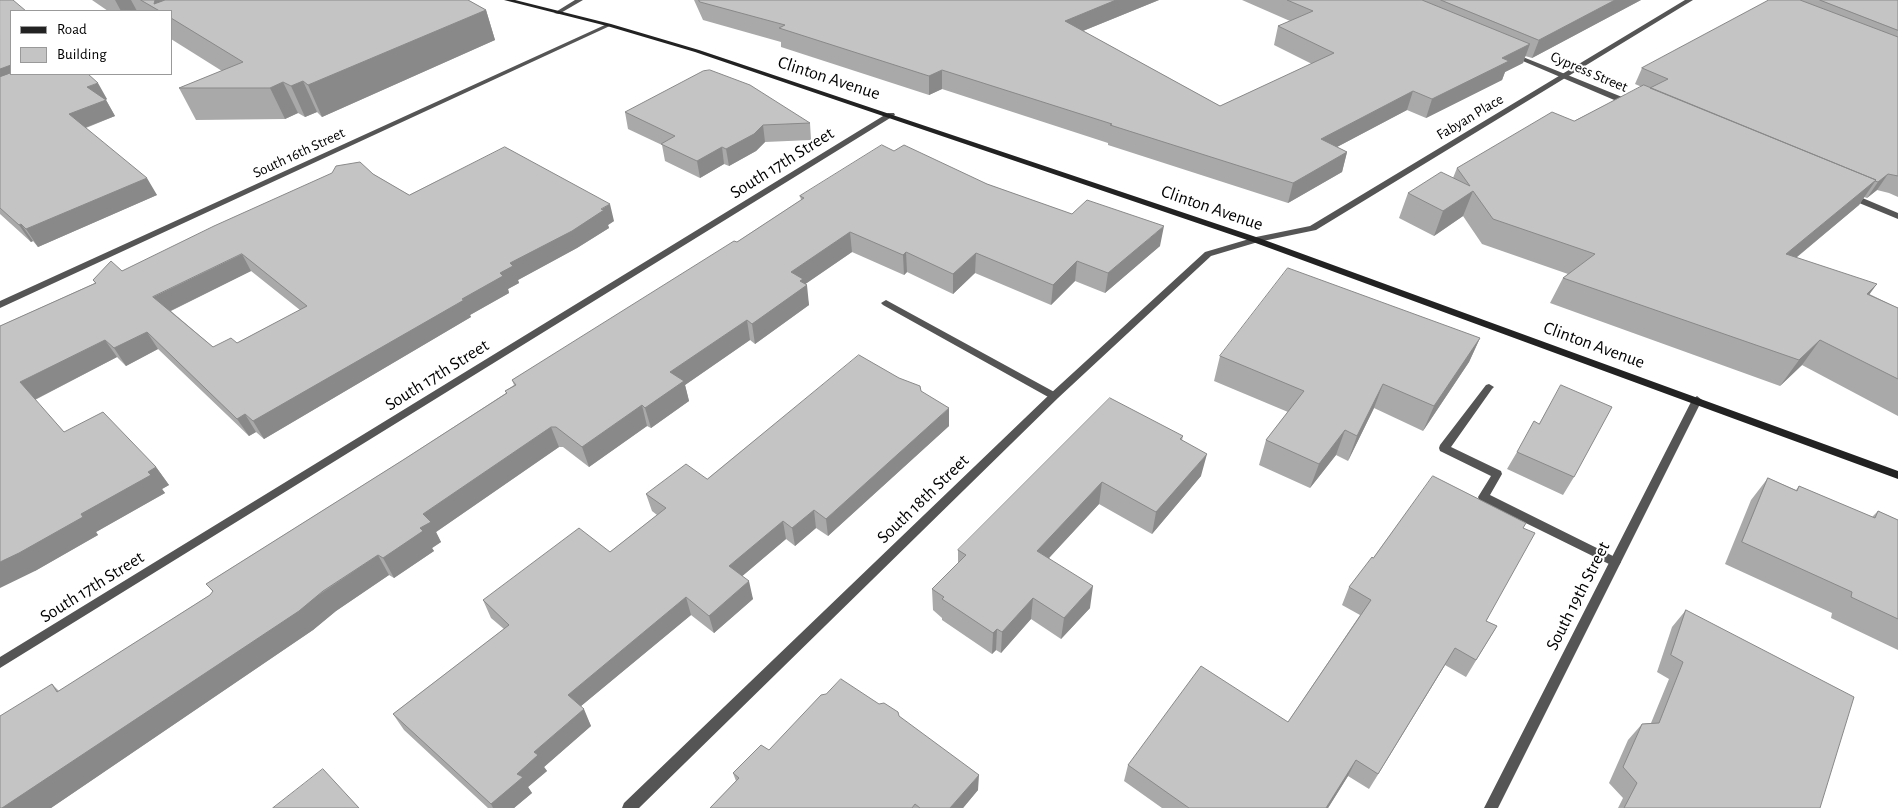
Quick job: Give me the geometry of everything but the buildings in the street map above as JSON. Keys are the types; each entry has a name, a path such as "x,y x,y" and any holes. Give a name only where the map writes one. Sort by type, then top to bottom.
{"main road":[{"name":"Clinton Avenue","path":"507,0 609,25 697,51 891,115 1256,240 1697,400 1898,476"}],"street":[{"path":"557,13 580,0"},
{"name":"Fabyan Place","path":"1256,240 1314,228 1690,0"},
{"name":"South 16th Street","path":"0,305 609,25"},
{"name":"Cypress Street","path":"1509,54 1636,107"},
{"name":"South 17th Street","path":"0,663 891,115"},
{"path":"1844,194 1898,216"},
{"name":"South 18th Street","path":"630,808 1054,396 1208,254 1256,240"},
{"path":"886,303 1054,396"},
{"path":"1488,387 1444,448 1497,474 1483,497 1615,562"},
{"name":"South 19th Street","path":"1491,808 1697,400"}]}
